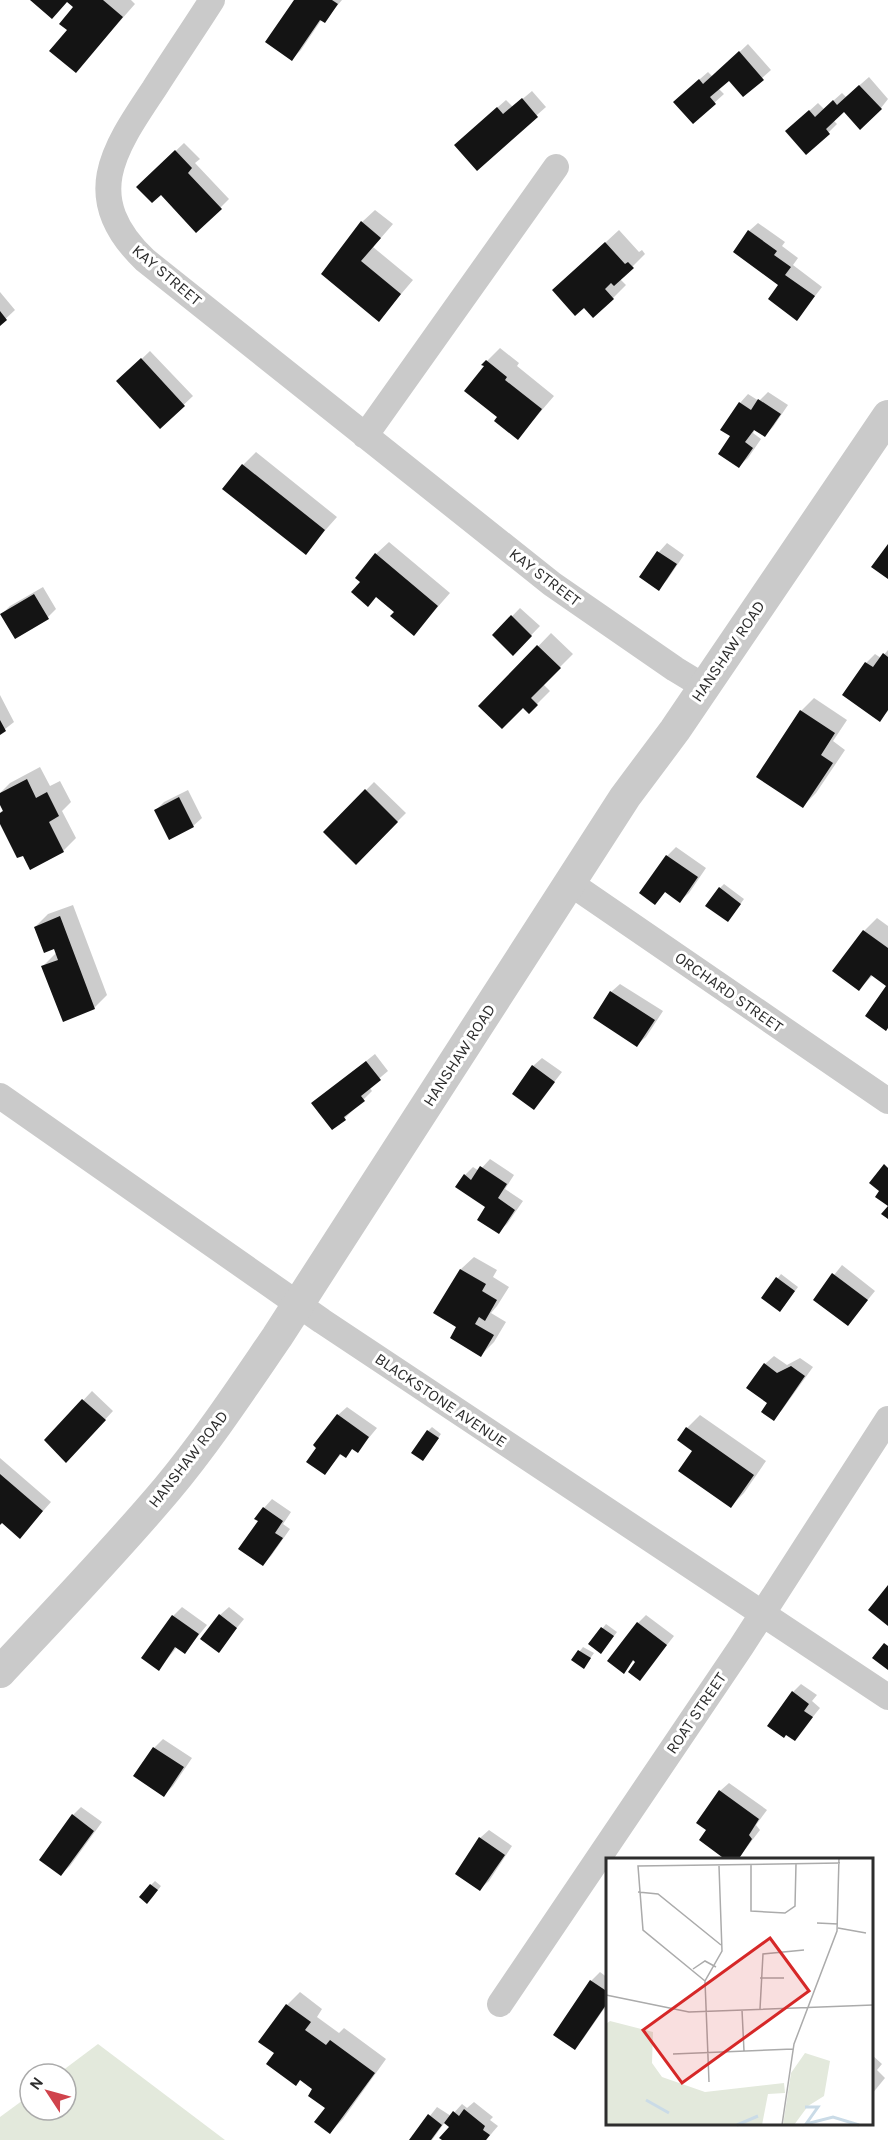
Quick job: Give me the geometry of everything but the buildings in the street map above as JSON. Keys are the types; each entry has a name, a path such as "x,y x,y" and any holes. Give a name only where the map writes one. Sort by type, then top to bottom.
{"street":[{"name":"KAY STREET","path":"212,0 123,135 109,171 108,191 112,211 119,229 130,246 552,584 703,686"},
{"path":"365,436 556,167"},
{"name":"HANSHAW ROAD","path":"0,1672 123,1540 169,1487 220,1419 298,1304 626,797 675,730 888,416"},
{"name":"ORCHARD STREET","path":"570,883 888,1101"},
{"name":"BLACKSTONE AVENUE","path":"0,1096 298,1304 888,1697"},
{"name":"ROAT STREET","path":"500,2004 762,1613 888,1419"}],"shaded area":[{"path":"98,2044 225,2140 0,2140 0,2117 18,2104 18,2122 78,2122 78,2062 74,2062"}]}
